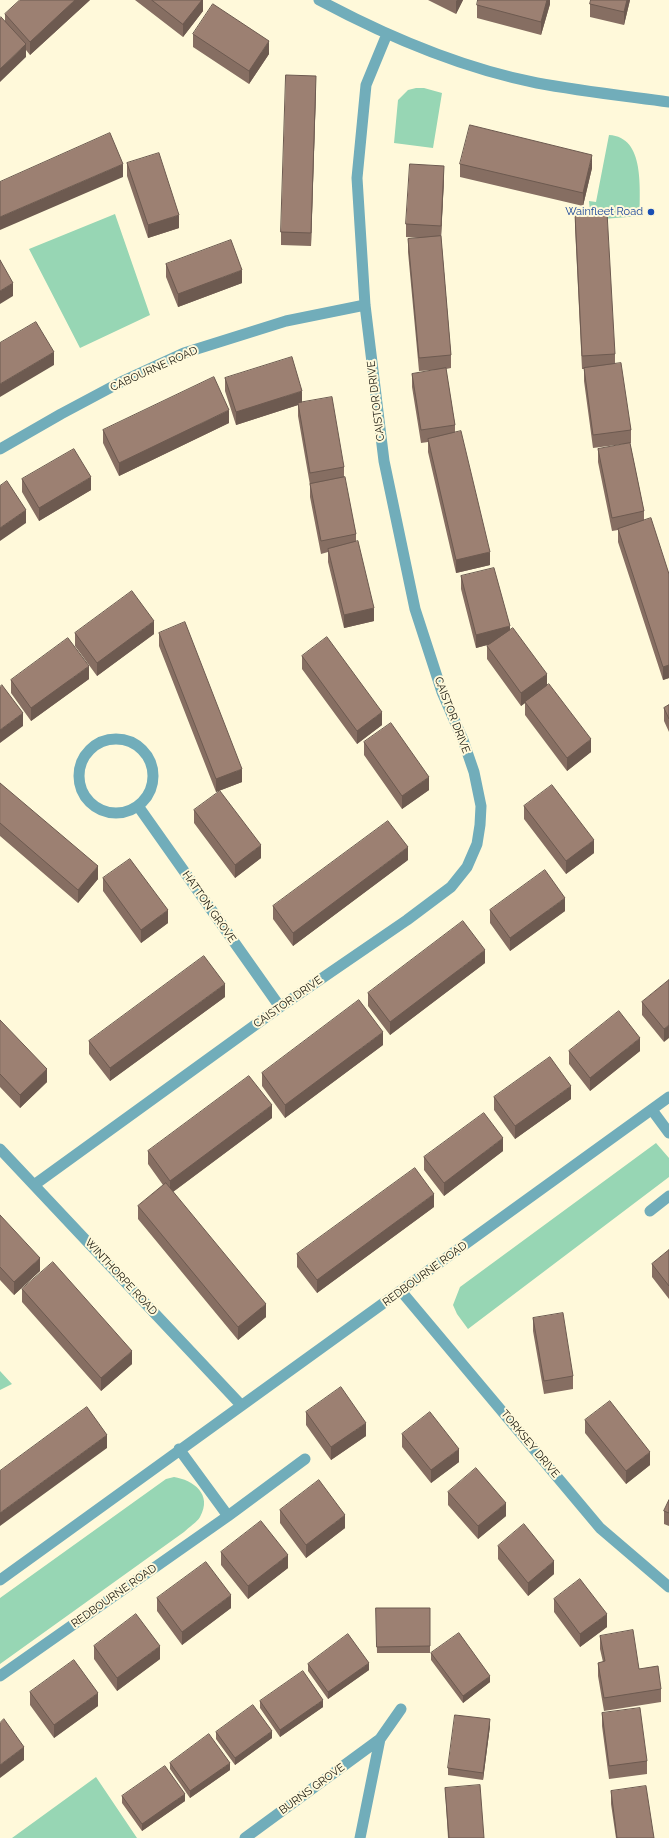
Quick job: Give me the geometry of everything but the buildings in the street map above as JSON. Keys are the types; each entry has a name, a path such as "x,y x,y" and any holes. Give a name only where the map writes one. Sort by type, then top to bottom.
{"street":[{"path":"319,0 387,34 468,65 537,83 669,102"},
{"name":"CAISTOR DRIVE","path":"34,1185 280,1007 407,920 451,887 467,867 477,844 480,825 480,806 474,772 463,740 442,692 415,609 384,461 364,305 357,178 366,85 387,34"},
{"name":"CABOURNE ROAD","path":"0,449 81,403 184,353 286,321 364,305"},
{"path":"109,740 122,740 134,744 144,751 151,762 153,775 152,788 146,799 138,806 130,811 118,814 105,812 94,806 83,794 80,782 81,764 87,753 97,745 109,740"},
{"name":"HATTON GROVE","path":"138,806 280,1007"},
{"name":"REDBOURNE ROAD","path":"0,1580 179,1449 401,1291 669,1097"},
{"path":"652,1110 669,1133"},
{"name":"WINTHORPE ROAD","path":"0,1149 241,1405"},
{"path":"650,1211 669,1196"},
{"name":"TORKSEY DRIVE","path":"401,1291 600,1528 669,1588"},
{"path":"179,1449 228,1516"},
{"name":"REDBOURNE ROAD","path":"0,1676 228,1516 305,1459"},
{"name":"BURNS GROVE","path":"244,1838 380,1740 401,1709"},
{"name":"BURNS GROVE","path":"360,1838 380,1740"}],"green space":[{"path":"424,88 442,93 433,148 394,143 398,100 408,90"},
{"path":"609,135 621,138 629,145 635,155 640,179 640,216 591,220 589,201 596,202"},
{"path":"115,214 150,315 80,348 29,249"},
{"path":"656,1143 669,1158 669,1177 468,1329 457,1314 453,1305 460,1287"},
{"path":"0,1371 12,1384 0,1390"},
{"path":"174,1477 188,1481 199,1490 202,1495 204,1501 203,1509 197,1521 184,1532 0,1664 0,1598 166,1479"},
{"path":"96,1777 137,1838 12,1838"}],"place":[{"name":"Wainfleet Road","path":"651,212"}]}
